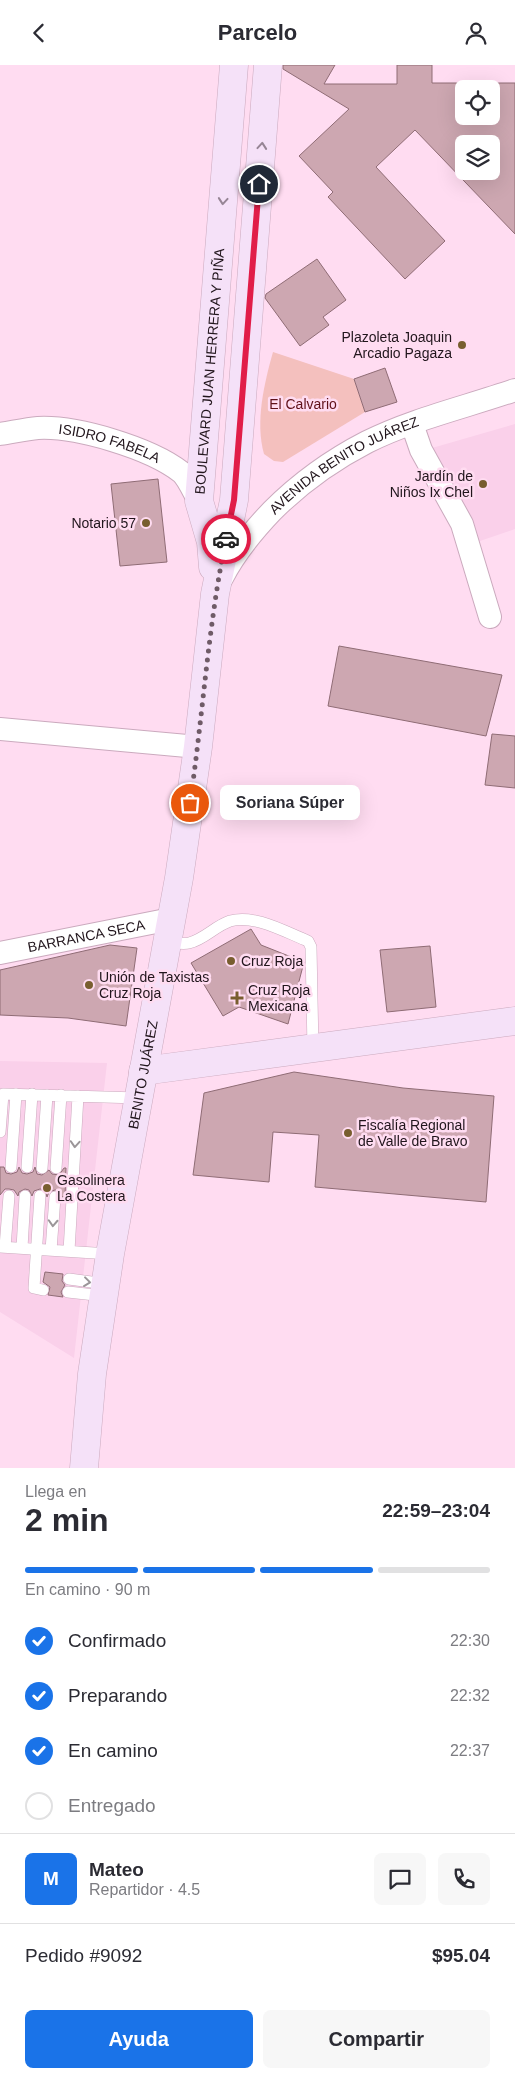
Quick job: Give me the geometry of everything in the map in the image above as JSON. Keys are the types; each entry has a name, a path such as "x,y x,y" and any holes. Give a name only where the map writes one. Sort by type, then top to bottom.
{"main road":[{"name":"BOULEVARD JUAN HERRERA Y PIÑA","path":"215,594 211,542 199,501 234,65"},
{"path":"215,594 234,500 268,65"},
{"name":"BENITO JUÁREZ","path":"84,1468 92,1374 104,1290 168,930 179,878 198,747 215,594"},
{"path":"143,1071 515,1021"}],"street":[{"name":"AVENIDA BENITO JUÁREZ","path":"215,594 226,570 244,544 264,520 312,475 369,441 412,424 515,391"},
{"path":"412,424 421,450 462,523 490,617"},
{"name":"ISIDRO FABELA","path":"0,434 39,428 87,434 111,440 144,453 182,473 199,501"},
{"path":"0,729 198,747"},
{"name":"BARRANCA SECA","path":"0,953 168,930"}],"lane":[{"path":"168,930 188,944 203,938 218,926 232,921 254,920 308,941 311,947 314,1049"},
{"path":"0,1132 3,1094 138,1098"},
{"path":"11,1167 16,1094"},
{"path":"27,1167 32,1094"},
{"path":"42,1168 46,1095"},
{"path":"56,1168 61,1095"},
{"path":"69,1251 78,1096"},
{"path":"9,1195 3,1247 110,1254"},
{"path":"22,1248 26,1196"},
{"path":"40,1196 37,1249 40,1276 34,1289 42,1290"},
{"path":"51,1250 54,1197"},
{"path":"69,1279 104,1290"},
{"path":"68,1292 104,1290"}],"shaded area":[{"name":"Jardín de Niños Ix Chel","path":"515,424 515,529 477,542 432,448"},
{"name":"Gasolinera La Costera","path":"0,1061 107,1063 74,1358 0,1312"}],"green space":[{"name":"El Calvario","path":"273,352 354,379 365,412 283,462 274,461 264,454 261,442 262,403"}],"building":[{"path":"283,65 335,65 324,84 397,84 397,65 432,65 432,83 455,83 455,125 500,125 500,83 515,83 515,234 463,180 500,180 500,135 455,135 455,172 415,130 376,167 445,241 405,279 328,197 333,192 299,156 349,109 283,69"},
{"path":"317,259 346,300 323,317 329,325 300,346 265,298 266,294"},
{"path":"385,368 397,402 365,412 354,379"},
{"name":"Notario 57","path":"158,479 167,562 120,566 111,484"},
{"path":"339,646 502,675 486,736 328,706"},
{"path":"492,734 515,736 515,788 485,785"},
{"path":"251,929 261,945 304,962 288,1024 239,1007 223,1016 191,963"},
{"path":"110,945 137,948 126,1026 68,1018 0,1015 0,970"},
{"path":"430,946 436,1007 387,1012 380,950"},
{"name":"Fiscalía Regional de Valle de Bravo","path":"294,1072 403,1088 494,1096 486,1202 315,1187 319,1135 273,1132 269,1182 193,1175 204,1093"},
{"path":"0,1167 4,1167 6,1173 11,1174 17,1172 19,1167 22,1173 27,1174 33,1172 35,1167 37,1174 42,1175 49,1170 52,1174 59,1175 66,1168 65,1197 62,1197 60,1191 55,1190 49,1192 47,1197 45,1190 40,1189 34,1191 32,1196 29,1190 25,1189 19,1192 18,1196 14,1190 9,1189 5,1189 0,1195"},
{"path":"45,1272 63,1274 62,1281 65,1285 61,1292 63,1297 48,1295 50,1287 43,1282"}],"way so far":[{"path":"190,803 215,594 226,539"}],"place":[{"name":"Plazoleta Joaquin Arcadio Pagaza","path":"462,345"},
{"name":"Jardín de Niños Ix Chel","path":"483,484"},
{"name":"Notario 57","path":"146,523"},
{"name":"Soriana Súper","path":"190,803"},
{"name":"Cruz Roja","path":"231,961"},
{"name":"Unión de Taxistas Cruz Roja","path":"89,985"},
{"name":"Cruz Roja Mexicana","path":"237,998"},
{"name":"Fiscalía Regional de Valle de Bravo","path":"348,1133"},
{"name":"Gasolinera La Costera","path":"47,1188"}],"route":[{"path":"226,539 234,500 259,184"}]}
